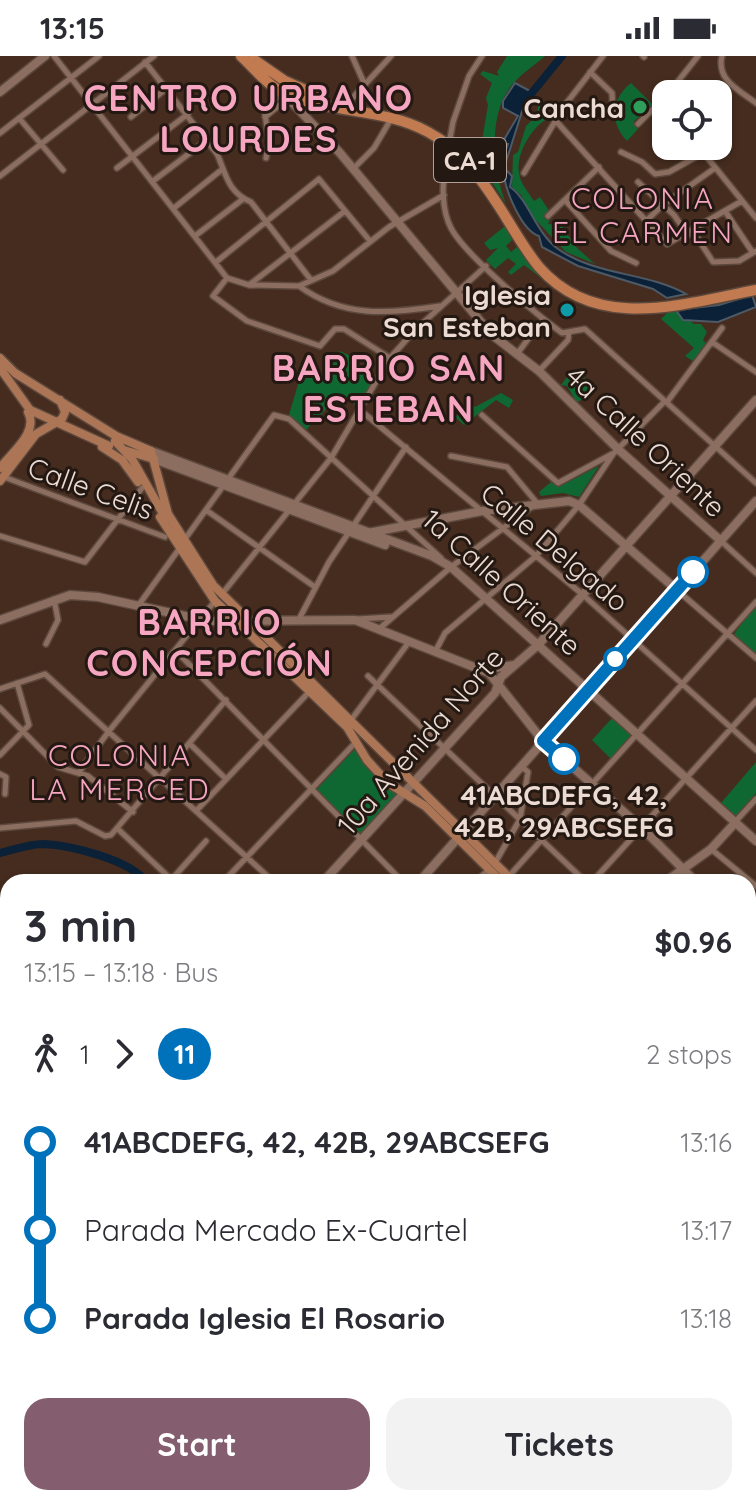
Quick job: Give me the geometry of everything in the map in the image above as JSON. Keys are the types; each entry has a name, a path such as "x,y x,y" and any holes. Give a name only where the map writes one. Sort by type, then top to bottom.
{"highway":[{"name":"CA-1","path":"241,56 288,92 392,118 427,131 466,160 530,255 559,284 601,305 653,308 756,288"},
{"name":"CA-1","path":"249,56 288,92 348,103 423,123 451,141 480,171 538,258 566,284 602,301 653,308"}],"main road":[{"path":"0,366 152,455 162,498 182,545"},
{"path":"0,366 32,423 1,475"},
{"path":"0,366 30,410 54,425 113,449 141,477"},
{"path":"1,475 36,434 54,425 64,415 61,402"},
{"path":"61,402 125,450 200,575 243,623 352,724 410,788 501,874"},
{"path":"28,412 102,447 124,462 218,598 347,727 370,764 392,786 410,788 421,803 460,835"},
{"path":"102,447 152,455"},
{"path":"352,724 374,761 390,779 424,799 501,874"}],"street":[{"path":"0,92 45,56"},
{"path":"54,56 227,278 249,285 299,286 333,271 397,222 444,195"},
{"path":"0,133 99,56"},
{"path":"0,176 154,56"},
{"path":"352,56 365,85"},
{"path":"348,103 391,56"},
{"path":"482,56 469,76 453,122 446,160 444,195 452,229 543,319 562,333 585,329 756,483"},
{"path":"524,173 555,120 603,56"},
{"path":"680,80 698,56"},
{"path":"722,56 720,69 725,79 756,103"},
{"path":"145,62 218,155 220,171 243,199 251,202 311,280"},
{"path":"590,72 612,93 613,112"},
{"path":"131,117 167,88"},
{"path":"266,158 269,143 265,117 288,92"},
{"name":"4a Calle Oriente","path":"288,92 491,334 539,371 616,452 756,573"},
{"path":"638,124 652,112"},
{"path":"117,168 132,153 188,114"},
{"path":"19,118 63,170"},
{"path":"353,169 374,148 392,118"},
{"path":"555,120 667,244 742,201"},
{"path":"153,181 207,140"},
{"path":"621,152 642,162 655,174 669,172 690,160"},
{"path":"709,160 756,218"},
{"path":"548,216 599,167"},
{"path":"647,220 715,168"},
{"path":"174,208 220,171"},
{"path":"216,262 319,179 370,241"},
{"path":"638,182 690,233 713,262 739,261 755,252 725,211"},
{"path":"195,236 243,199"},
{"path":"565,200 611,251 636,263"},
{"path":"249,285 345,211"},
{"path":"79,772 331,458 390,358 486,266"},
{"path":"227,278 213,296 247,321 320,346 335,329 344,329 390,358"},
{"path":"299,286 340,309 400,312 443,305"},
{"path":"516,355 543,319"},
{"path":"435,652 445,633 536,556 579,505 616,452 666,401 722,328"},
{"path":"539,371 568,340 569,333"},
{"path":"712,342 756,372"},
{"name":"10a Avenida Norte","path":"333,874 446,749 498,685 501,677 538,645 756,400"},
{"name":"Calle Delgado","path":"360,410 582,594 756,750"},
{"name":"1a Calle Oriente","path":"225,483 274,415 289,419 756,841"},
{"path":"482,415 557,483 616,452"},
{"path":"298,621 350,530 375,498 406,447"},
{"path":"152,455 451,567"},
{"path":"451,456 507,467 537,503"},
{"name":"Calle Celis","path":"1,475 165,537"},
{"path":"137,607 225,483"},
{"path":"0,536 81,563 142,488"},
{"path":"367,533 559,500 579,505 756,658"},
{"path":"426,874 756,501"},
{"path":"379,630 451,567 537,503"},
{"path":"206,510 315,587"},
{"path":"350,530 432,556 451,567"},
{"path":"0,620 54,598 80,595 199,620 243,623 391,617"},
{"path":"46,644 58,620 54,598"},
{"path":"514,874 756,602"},
{"path":"352,619 483,670 543,741 642,828 688,874"},
{"path":"352,724 409,642"},
{"path":"175,650 395,874"},
{"path":"483,670 515,665"},
{"path":"0,689 45,674 265,874"},
{"path":"368,676 578,874"},
{"path":"0,755 29,723 17,683"},
{"path":"197,810 309,692"},
{"path":"0,828 76,821 105,836 119,830 226,700"},
{"path":"599,874 756,701"},
{"path":"0,708 58,767 79,772 133,812"},
{"path":"231,874 356,741"},
{"path":"190,744 226,779"},
{"path":"484,874 493,866 520,819 528,772 520,765"},
{"path":"0,774 6,777 5,794"},
{"path":"676,874 711,849 756,799"},
{"path":"119,830 166,874"},
{"path":"179,874 206,841"},
{"path":"711,849 741,874"}],"green space":[{"path":"507,56 545,56 512,85 499,111 496,159 506,204 486,173 493,169 490,154 481,147 488,105 486,98 492,83 480,74 483,71 499,76 497,72"},
{"path":"631,83 652,104 634,121 638,129 627,141 615,119 616,103"},
{"path":"539,101 552,117 539,125 527,140 520,157 520,177 534,201 540,197 552,215 548,224 561,225 577,248 595,264 566,252 530,214 521,195 512,187 513,155 518,152 526,126 537,115"},
{"path":"505,226 512,240 506,246 511,252 518,246 544,280 524,265 511,275 508,272 516,264 508,258 495,269 486,260 498,248 490,250 484,243"},
{"path":"676,310 694,324 701,324 707,332 703,340 706,343 693,361 685,356 694,348 661,319 668,312"},
{"path":"340,351 359,360 358,364 375,378 357,407 351,401 338,397 306,430 289,415 301,374 327,374"},
{"path":"570,373 580,374 596,387 577,403 567,386 561,385"},
{"path":"501,393 513,400 509,408 496,400 464,425 455,417 470,404 475,407"},
{"path":"599,466 579,497 563,493 541,496 539,492 551,482 562,485"},
{"path":"756,605 756,656 734,634"},
{"path":"613,717 632,735 611,759 592,740"},
{"path":"355,749 397,796 361,835 316,790"},
{"path":"756,762 756,793 736,816 721,803"}],"water":[{"path":"515,83 530,91 536,88 532,99 525,102 504,168 512,176 510,187 543,234 573,258 655,281 686,294 667,298 653,289 578,266 542,247 539,236 527,227 516,210 504,175 497,173 508,144 502,143 518,116 503,108 503,101"},
{"path":"752,295 756,307 718,322 683,320 676,310 719,305"}],"waterway":[{"path":"531,94 562,56"},
{"path":"0,853 38,844 55,845 99,855 138,874"}],"bus line":[{"name":"11","path":"564,759 543,741 693,572"}],"place":[{"name":"Cancha","path":"640,107"},
{"name":"Iglesia San Esteban","path":"567,310"},
{"name":"41ABCDEFG, 42, 42B, 29ABCSEFG","path":"564,759"}],"district":[{"name":"CENTRO URBANO LOURDES","path":"249,118"},
{"name":"COLONIA EL CARMEN","path":"643,215"},
{"name":"BARRIO SAN ESTEBAN","path":"389,388"},
{"name":"BARRIO CONCEPCIÓN","path":"210,642"},
{"name":"COLONIA LA MERCED","path":"120,772"}]}
